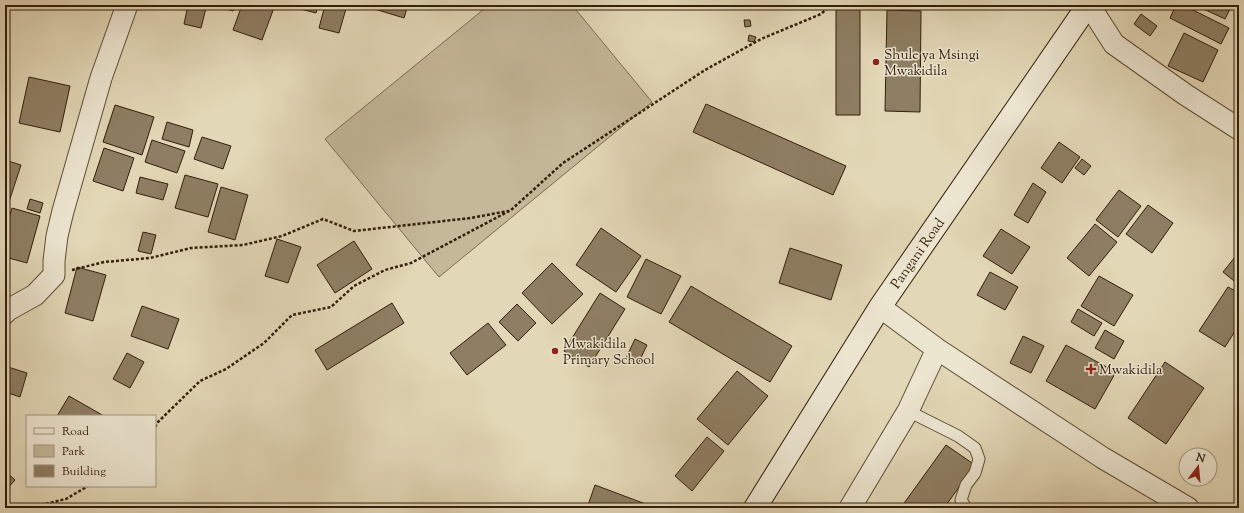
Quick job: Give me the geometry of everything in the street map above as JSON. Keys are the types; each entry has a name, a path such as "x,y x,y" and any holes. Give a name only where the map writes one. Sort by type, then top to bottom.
{"main road":[{"name":"Pangani Road","path":"755,508 880,307 1089,5"}],"street":[{"path":"6,311 34,295 54,275 57,236 63,211 101,78 127,5"},
{"path":"1089,5 1114,44 1186,95 1239,129"},
{"path":"880,307 936,349 1104,458 1188,508"},
{"path":"855,503 908,411 936,349"}],"lane":[{"path":"908,411 958,436 975,448 979,459 975,473 966,485 961,500 966,508"}],"path":[{"path":"156,425 200,381 226,369 264,343 292,315 331,307 354,286 385,270 411,263 511,210 563,163 705,70 761,39 820,14 831,5"},
{"path":"54,275 104,262 150,258 191,248 243,245 282,236 322,219 354,232 471,218 511,210"},
{"path":"37,508 41,505 66,499 86,487"}],"green space":[{"path":"489,5 572,5 652,102 439,277 325,139"}],"building":[{"path":"170,5 185,5 184,9"},
{"path":"188,5 206,8 201,28 184,24"},
{"path":"214,5 235,5 233,11"},
{"path":"242,5 275,5 262,40 233,30"},
{"path":"285,5 318,5 316,13"},
{"path":"325,5 347,5 339,33 319,28"},
{"path":"368,5 408,5 404,18 368,7"},
{"path":"1176,5 1183,5 1229,28 1221,44 1170,18"},
{"path":"1195,5 1232,5 1225,19"},
{"path":"836,8 860,8 860,115 836,115"},
{"path":"887,10 921,11 920,112 885,111"},
{"path":"1141,14 1157,26 1150,36 1134,24"},
{"path":"744,20 750,20 751,26 745,27"},
{"path":"1184,33 1218,50 1203,82 1168,66"},
{"path":"749,35 756,37 754,42 748,41"},
{"path":"29,77 70,86 60,132 19,123"},
{"path":"706,104 846,166 833,195 693,132"},
{"path":"115,105 154,117 142,155 103,142"},
{"path":"167,122 193,130 189,147 162,139"},
{"path":"202,137 231,146 223,169 194,159"},
{"path":"152,140 185,151 177,173 145,162"},
{"path":"1059,142 1080,157 1062,183 1041,168"},
{"path":"104,148 134,158 123,191 93,181"},
{"path":"1082,159 1091,166 1084,175 1075,168"},
{"path":"5,160 21,165 8,205 5,204"},
{"path":"185,175 218,184 208,217 175,208"},
{"path":"140,177 168,184 163,200 136,193"},
{"path":"1033,183 1046,192 1028,223 1014,215"},
{"path":"221,187 248,195 235,240 208,232"},
{"path":"1119,190 1141,206 1118,237 1096,220"},
{"path":"30,199 43,203 40,213 27,209"},
{"path":"1148,205 1173,223 1152,253 1126,234"},
{"path":"12,208 40,216 27,263 5,257 5,232"},
{"path":"1095,224 1117,242 1089,276 1067,258"},
{"path":"601,228 641,256 616,292 576,265"},
{"path":"1001,229 1030,247 1012,274 983,256"},
{"path":"143,232 156,235 151,254 138,251"},
{"path":"277,239 301,247 288,283 265,276"},
{"path":"354,241 372,269 335,293 317,265"},
{"path":"790,248 842,265 831,300 779,283"},
{"path":"1235,257 1239,260 1239,285 1223,272"},
{"path":"646,259 681,276 661,314 627,297"},
{"path":"552,263 583,294 552,324 522,293"},
{"path":"77,267 106,275 93,321 65,313"},
{"path":"990,272 1018,287 1005,310 977,295"},
{"path":"1099,276 1133,295 1114,326 1081,306"},
{"path":"691,286 792,346 770,382 669,322"},
{"path":"1228,287 1239,293 1239,325 1225,347 1199,331"},
{"path":"600,293 625,309 589,367 564,351"},
{"path":"392,303 404,323 327,370 315,350"},
{"path":"517,304 536,323 518,341 499,322"},
{"path":"142,306 179,319 168,349 131,336"},
{"path":"1078,309 1102,323 1094,336 1071,322"},
{"path":"488,323 506,345 467,375 450,353"},
{"path":"1105,330 1124,341 1114,359 1095,348"},
{"path":"1023,336 1044,346 1031,373 1010,363"},
{"path":"635,339 647,345 638,364 626,358"},
{"path":"1066,345 1116,372 1095,409 1046,381"},
{"path":"127,353 144,362 130,388 113,379"},
{"path":"1165,362 1204,388 1166,444 1128,418"},
{"path":"5,366 27,373 20,397 5,392"},
{"path":"737,371 768,396 728,445 697,419"},
{"path":"69,396 102,415 58,415"},
{"path":"707,437 724,451 692,491 675,476"},
{"path":"946,445 975,465 944,508 905,508 902,506"},
{"path":"5,471 15,480 5,491"},
{"path":"595,485 643,503 641,508 587,508"}],"place":[{"name":"Shule ya Msingi Mwakidila","path":"876,62"},
{"name":"Mwakidila Primary School","path":"555,351"},
{"name":"Mwakidila","path":"1091,369"}]}
